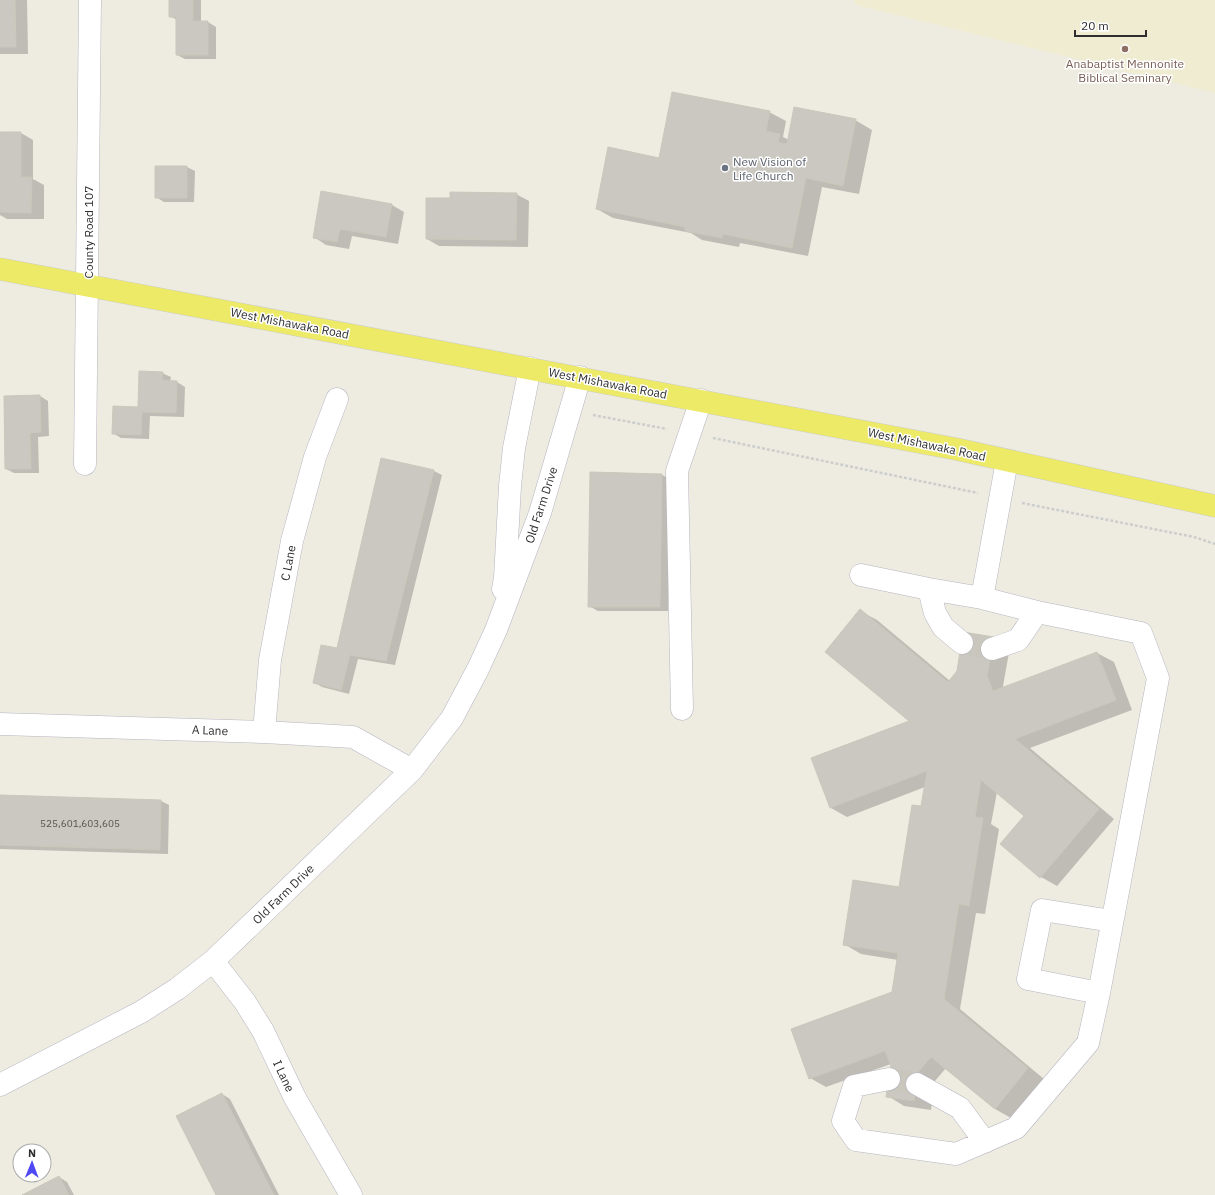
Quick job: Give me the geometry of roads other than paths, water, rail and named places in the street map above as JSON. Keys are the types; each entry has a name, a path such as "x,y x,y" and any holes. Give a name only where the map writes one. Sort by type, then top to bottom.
{"main road":[{"name":"West Mishawaka Road","path":"0,269 956,449 1215,506"}],"street":[{"name":"County Road 107","path":"85,464 90,0"},
{"name":"Old Farm Drive","path":"496,630 505,578 510,486 514,448 530,368"},
{"name":"Old Farm Drive","path":"0,1085 141,1012 177,989 213,961 412,770 452,718 478,670 496,630 540,513 580,377"},
{"name":"C Lane","path":"264,732 270,660 292,541 315,457 337,399"},
{"path":"682,709 677,471 701,400"},
{"path":"982,598 1007,461"},
{"path":"861,575 929,590 982,598 1037,612 1140,633 1158,678 1099,993 1088,1043 1016,1128 956,1154 856,1140 843,1121 854,1086 889,1079"},
{"path":"929,590 935,612 943,627 962,643"},
{"path":"992,649 1018,640 1037,612"},
{"name":"A Lane","path":"0,724 264,732 353,737 412,770"},
{"path":"1099,993 1028,979 1042,910 1112,921"},
{"name":"I Lane","path":"213,961 245,1002 263,1031 295,1098 351,1195"},
{"path":"917,1084 960,1108 985,1142"}],"tunnel":[{"path":"962,643 992,649"},
{"path":"889,1079 917,1084"}],"place":[{"name":"Anabaptist Mennonite Biblical Seminary","path":"1125,49"},
{"name":"New Vision of Life Church","path":"725,168"}]}
